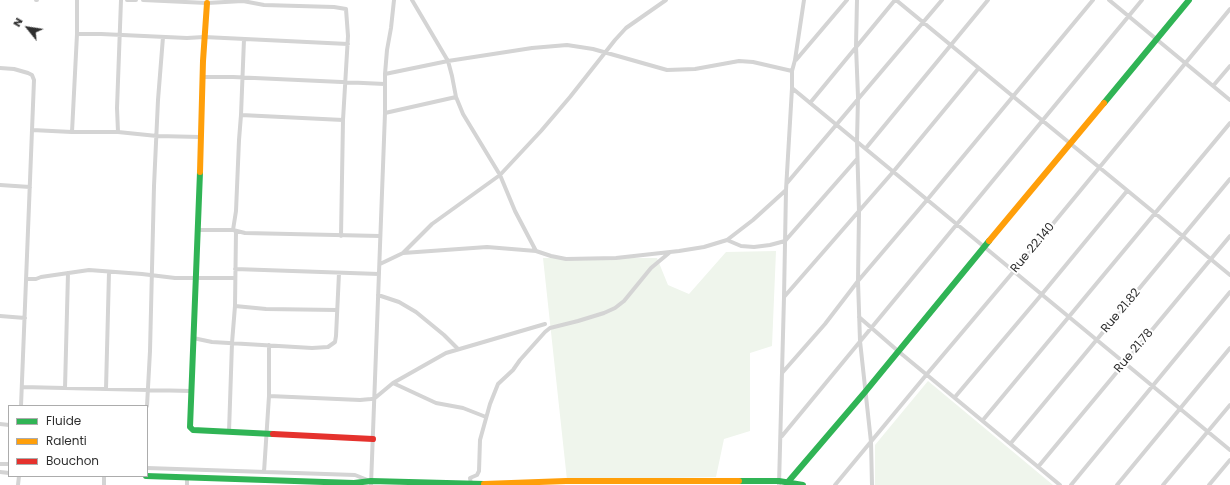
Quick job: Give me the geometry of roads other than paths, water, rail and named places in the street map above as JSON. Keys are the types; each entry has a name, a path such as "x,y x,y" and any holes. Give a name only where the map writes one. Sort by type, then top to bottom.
{"street":[{"path":"72,132 77,34 77,0"},
{"path":"118,132 117,108 121,0"},
{"path":"127,0 136,0"},
{"path":"143,0 207,3 243,0 346,9 348,44 343,120 341,236"},
{"path":"371,483 380,274 386,50 391,28 394,0"},
{"path":"412,0 448,62 456,98 462,114 500,174 515,211 536,251"},
{"path":"380,264 403,253 432,224 500,174 545,126 626,28 666,0"},
{"path":"779,483 782,436 786,183 792,71 804,0"},
{"path":"795,60 847,0"},
{"path":"857,0 856,46 858,97 857,159 859,212 859,317 860,341 871,442 872,485"},
{"path":"810,103 895,0 1230,275"},
{"path":"786,183 942,0"},
{"path":"866,148 988,0"},
{"path":"782,373 826,324 858,281 1093,0"},
{"path":"1109,0 1230,100"},
{"path":"782,436 1142,0"},
{"path":"788,482 865,392 898,350 1189,0"},
{"path":"207,3 202,77 196,278 190,391 190,427 191,429 229,432 373,439"},
{"name":"Rue 22.140","path":"835,485 1230,9"},
{"path":"77,34 187,38 204,37 348,44"},
{"path":"147,405 157,136 163,37"},
{"path":"229,432 232,343 235,306 235,230 239,140 242,115 244,39"},
{"path":"385,74 532,48 567,45 606,52 667,70 695,69 739,61 753,62 792,71"},
{"path":"1213,86 1230,66"},
{"path":"0,68 14,69 32,75 34,80 21,405"},
{"path":"784,297 893,172 978,68"},
{"path":"202,77 385,84"},
{"path":"792,88 1230,450"},
{"path":"385,113 456,98"},
{"path":"242,115 343,120"},
{"path":"983,420 1230,123"},
{"path":"32,130 118,132 157,136 201,137"},
{"path":"727,240 741,246 754,247 785,241 857,159"},
{"name":"Rue 21.82","path":"1011,443 1230,180"},
{"path":"0,185 30,187"},
{"path":"403,253 487,247 536,251 566,259 616,258 704,247 727,240 753,220 786,190"},
{"path":"955,397 1128,191"},
{"path":"197,230 235,230 246,233 380,236"},
{"name":"Rue 21.78","path":"1038,467 1230,236"},
{"path":"471,484 470,478 478,473 480,468 480,440 486,417 498,384 513,370 520,360 550,328 597,315 615,308 624,301 651,268 669,252"},
{"path":"235,269 380,274"},
{"path":"26,279 36,279 89,270 175,278 235,278"},
{"path":"106,389 109,272"},
{"path":"65,388 68,273"},
{"path":"193,338 212,342 269,346 312,348 328,347 332,345 336,336 339,273"},
{"path":"1071,485 1230,292"},
{"path":"378,295 400,302 416,312 444,335 458,349"},
{"path":"235,306 337,310"},
{"path":"0,316 25,318"},
{"path":"859,317 1060,485"},
{"path":"269,396 360,400 375,398 393,383 442,355 545,324"},
{"path":"264,472 269,396 269,346"},
{"path":"1117,485 1230,348"},
{"path":"393,383 436,403 463,408 486,417"},
{"path":"22,387 190,391"},
{"path":"1163,485 1230,405"},
{"path":"1209,485 1230,460"},
{"path":"148,468 355,475 371,483"},
{"path":"148,476 332,484 788,482 803,485"},
{"path":"187,477 187,485"}]}
